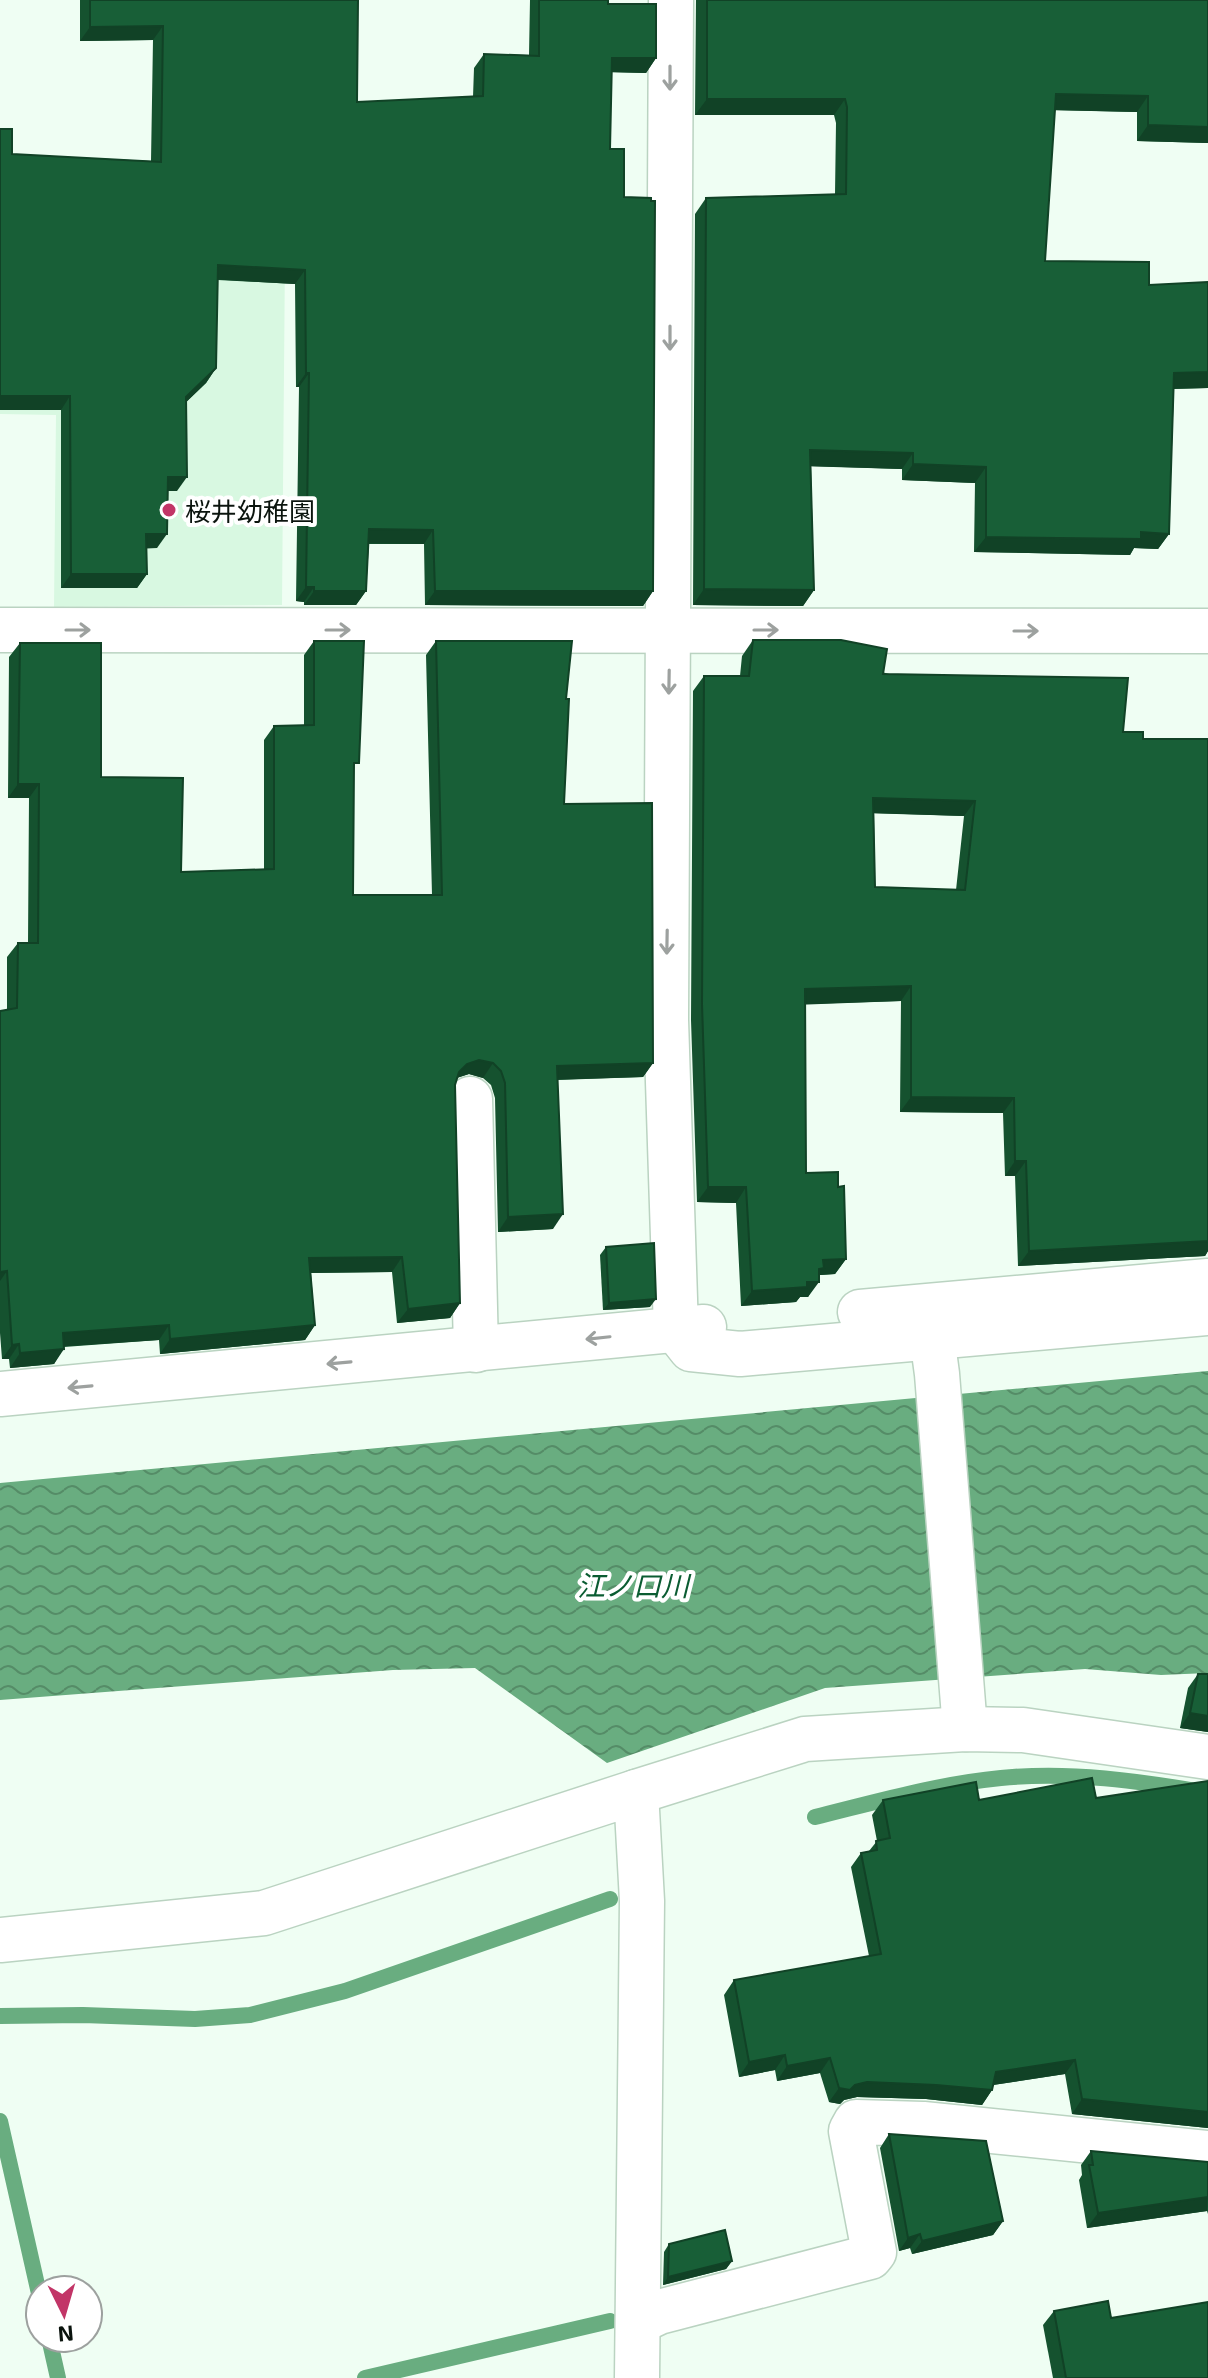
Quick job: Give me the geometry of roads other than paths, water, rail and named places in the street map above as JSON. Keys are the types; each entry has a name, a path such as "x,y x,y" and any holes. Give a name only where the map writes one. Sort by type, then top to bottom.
{"street":[{"path":"671,0 666,1020 676,1330 691,1349 740,1354 935,1356 1208,1313"},
{"path":"0,630 1208,631"},
{"path":"470,1099 476,1350"},
{"path":"0,1394 1208,1281"},
{"path":"935,1356 964,1710"},
{"path":"0,1940 264,1913 805,1739 964,1710 1023,1730 1208,1757"},
{"path":"636,1792 642,1901 637,2378"},
{"path":"638,2322 659,2312 870,2257 874,2252 851,2131 856,2122 923,2124 1208,2153"}],"water":[{"name":"江ノ口川","path":"1208,1371 1208,1673 1161,1675 1085,1669 825,1688 607,1763 475,1668 393,1670 0,1700 0,1483"}],"waterway":[{"path":"815,1817 931,1789 1027,1776 1105,1778 1208,1793"},
{"path":"0,2016 195,2019 250,2015 345,1991 610,1899"},
{"path":"0,2121 35,2274"},
{"path":"365,2378 610,2321"},
{"path":"53,2354 58,2378"}],"place":[{"name":"桜井幼稚園","path":"169,510"}]}
